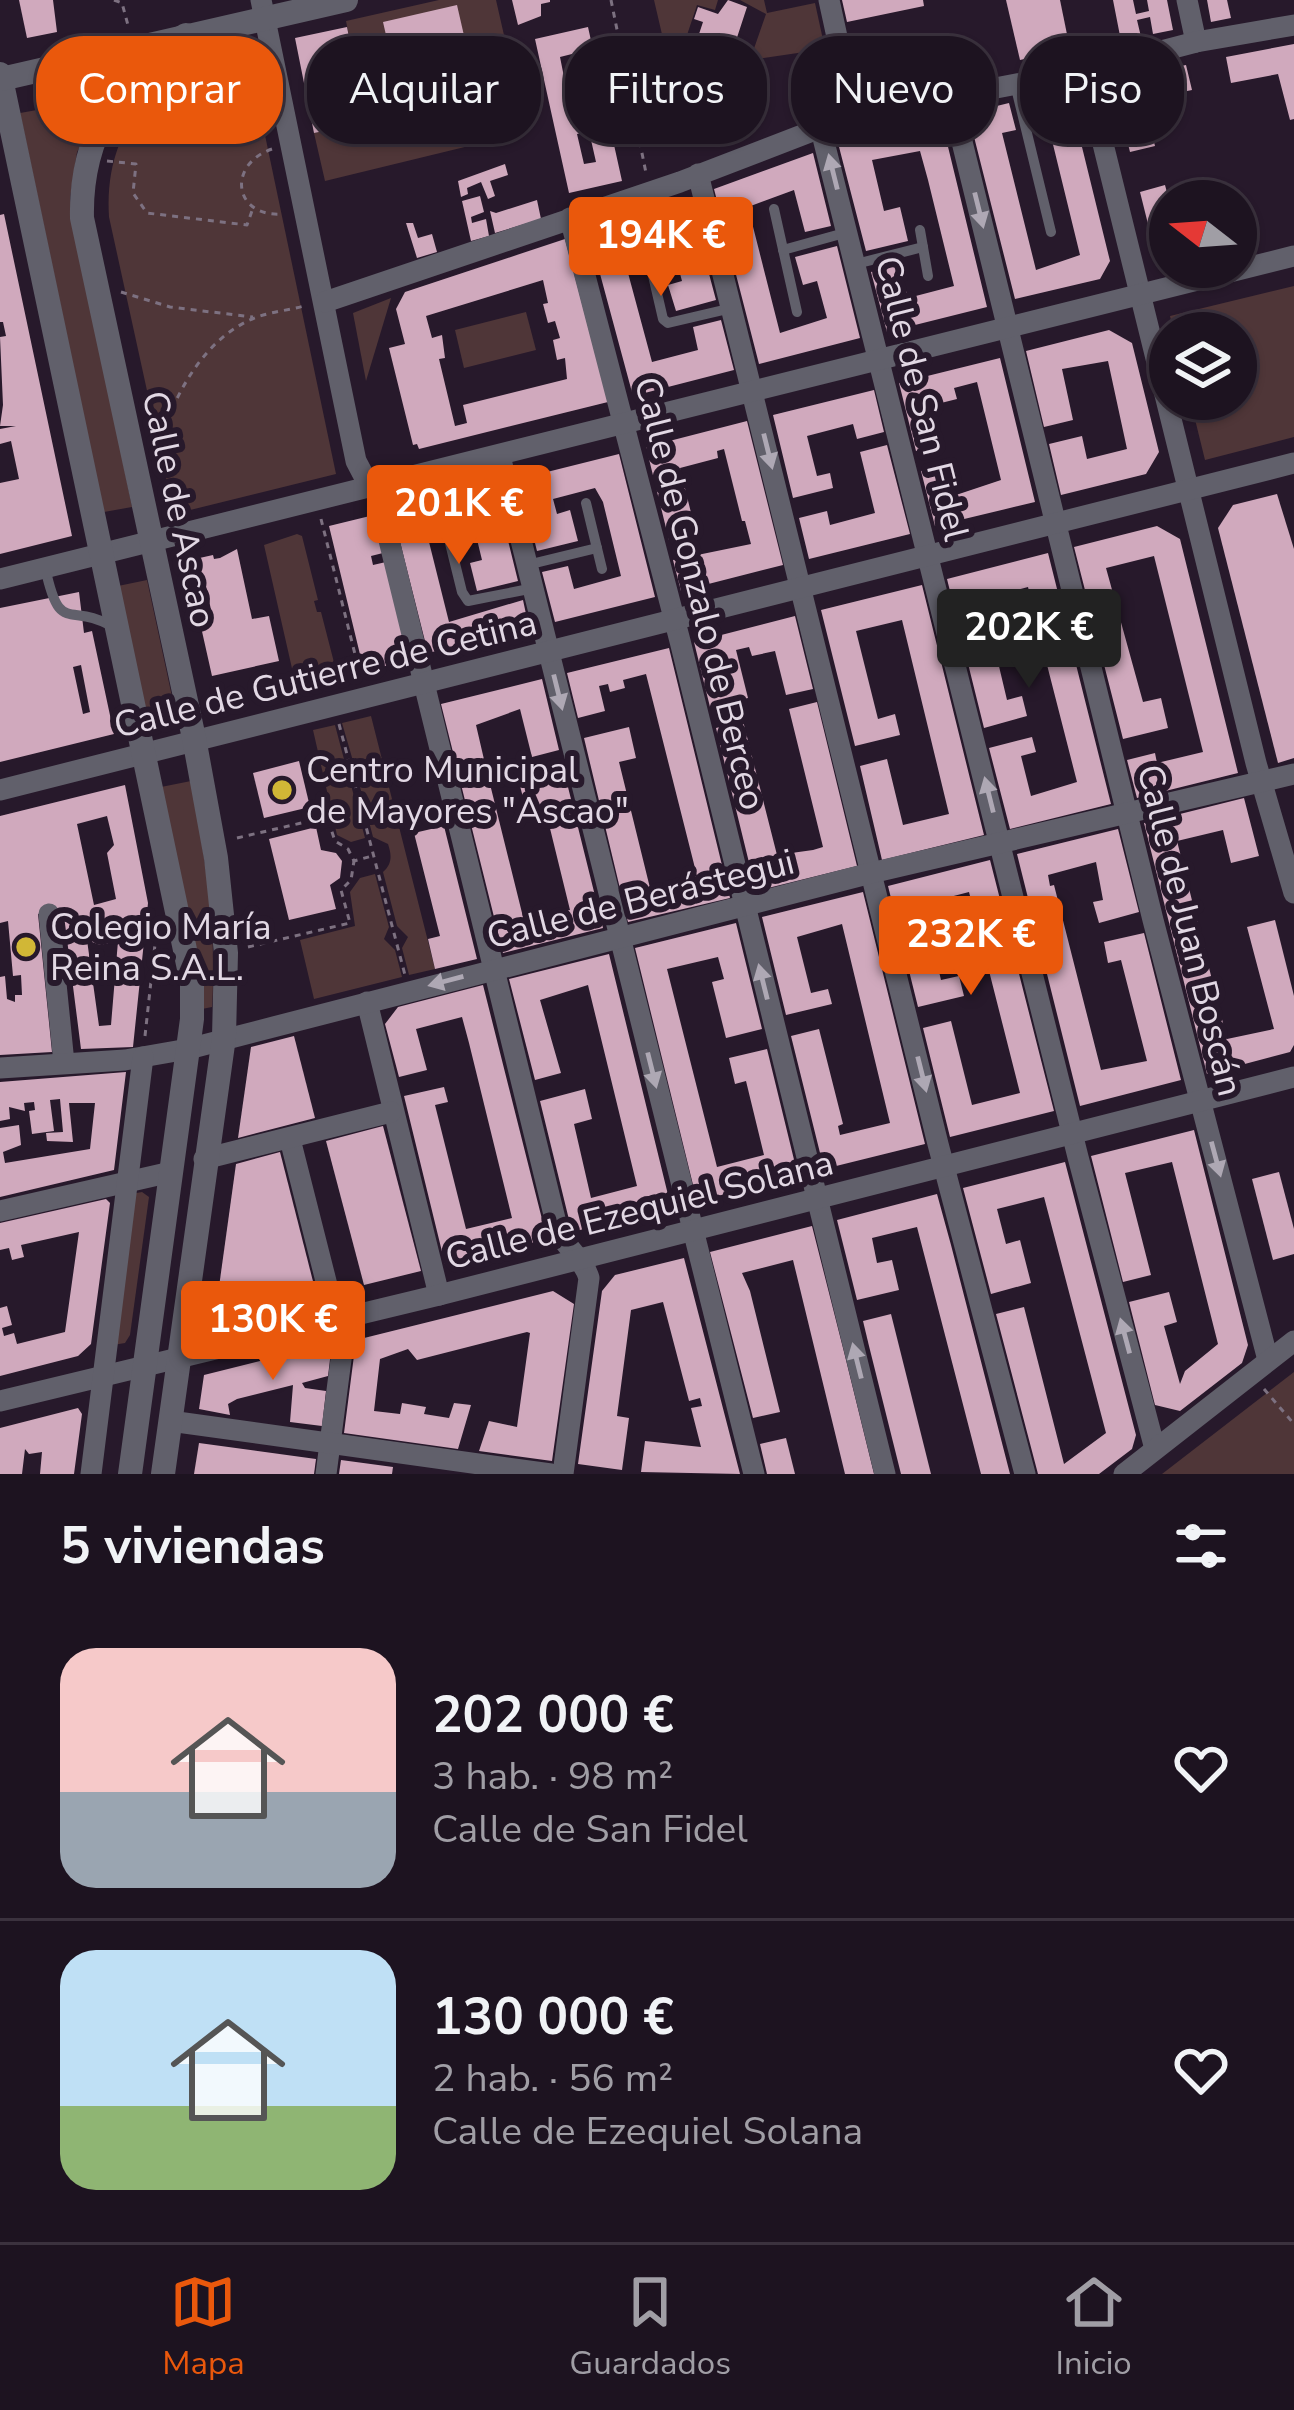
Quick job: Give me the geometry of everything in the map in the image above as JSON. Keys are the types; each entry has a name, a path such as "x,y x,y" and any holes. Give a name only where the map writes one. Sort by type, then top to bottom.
{"street":[{"path":"182,36 263,9 346,0"},
{"path":"829,0 837,36"},
{"path":"1186,0 1196,42"},
{"path":"263,9 356,461 366,480 376,487 557,1227 565,1246 586,1266 590,1288 562,1474"},
{"path":"1184,45 1294,25"},
{"name":"Calle de Ascao","path":"163,1474 224,1037 226,952 214,843 194,738 82,218 81,192 104,115 126,82 161,50 186,35"},
{"path":"36,70 0,78 193,983 194,1005 130,1474"},
{"path":"996,88 1020,83"},
{"path":"325,302 791,141"},
{"name":"Calle de San Fidel","path":"825,144 1155,1449"},
{"name":"Calle de Juan Boscán","path":"962,144 1200,1100 1260,1367"},
{"path":"1103,144 1294,893"},
{"path":"698,174 1025,1474"},
{"name":"Calle de Gonzalo de Berceo","path":"570,218 674,617 885,1474"},
{"path":"0,579 1294,256"},
{"path":"500,456 754,1474"},
{"name":"Calle de Gutierre de Cetina","path":"0,790 1294,463"},
{"name":"Calle de Berástegui","path":"0,1068 188,1049 871,873 1294,774"},
{"path":"49,914 64,1063"},
{"path":"367,1002 439,1295"},
{"path":"188,1049 205,1056 202,1100 211,1118"},
{"path":"91,1474 143,1057"},
{"name":"Calle de Ezequiel Solana","path":"0,1401 439,1295 1294,1077"},
{"path":"204,1160 392,1112"},
{"path":"290,1139 344,1334 326,1474"},
{"path":"0,1211 171,1172"},
{"path":"159,1260 168,1277 158,1342 161,1350 178,1359"},
{"path":"1124,1474 1294,1341"},
{"path":"170,1421 550,1474"}],"lane":[{"path":"1016,84 1051,232"},
{"path":"774,208 797,313"},
{"path":"920,230 928,276"},
{"path":"783,250 848,232"},
{"path":"856,264 923,247"},
{"path":"648,254 663,319 668,323 732,308"},
{"path":"586,503 602,569"},
{"path":"448,535 468,601 533,588"},
{"path":"527,565 597,548"},
{"path":"45,567 59,611 102,621 118,630"}],"path":[{"path":"114,0 126,11 130,36"},
{"path":"611,0 650,192"},
{"path":"291,145 253,156 243,170 241,189 253,208 269,215 305,211"},
{"path":"88,156 136,164 133,193 147,213 247,225 253,208"},
{"path":"95,280 170,307 254,318"},
{"path":"131,453 159,446 182,388 223,338 254,318 325,302"},
{"path":"316,502 366,697"},
{"path":"334,704 410,991"},
{"path":"214,843 327,818 335,841 348,849 354,861 351,880 341,890 350,923 226,952"},
{"path":"354,861 374,856"},
{"path":"143,1057 157,927"},
{"path":"1260,1367 1294,1424"}],"shaded area":[{"path":"439,0 496,0 504,36 349,36 346,21"},
{"path":"654,0 718,0 715,10 697,5 687,36 662,36"},
{"path":"740,0 764,0 767,13 815,3 822,36 791,36 791,54 767,58 767,36 758,36 766,14"},
{"path":"36,110 36,144 81,144 70,198 132,507 104,512 20,113"},
{"path":"120,144 267,144 336,474 174,514 109,217"},
{"path":"317,144 477,144 325,181"},
{"path":"1294,286 1294,437 1205,460 1195,420 1257,420 1257,312 1187,312"},
{"path":"391,298 366,381 353,313"},
{"path":"526,312 536,350 464,368 455,330"},
{"path":"302,536 318,600 314,601 338,678 301,688 296,686 264,545"},
{"path":"147,580 174,706 145,712 118,586"},
{"path":"371,716 435,969 409,975 402,948 408,937 397,926 383,872 390,863 388,844 373,837 359,783 363,769 353,761 342,723"},
{"path":"335,725 345,763 340,774 351,785 365,838 351,842 337,835 313,730"},
{"path":"191,781 213,949 212,1007 202,1009 161,787"},
{"path":"375,874 389,927 384,939 395,950 402,977 314,999 300,940 355,926 350,892 360,878"},
{"path":"142,1192 149,1197 130,1335 125,1343 113,1345 131,1194"},
{"path":"1294,1372 1294,1474 1162,1474"}],"building":[{"path":"19,0 53,0 57,32 27,38"},
{"path":"512,0 550,2 541,4 541,16 518,25"},
{"path":"728,0 747,7 738,36 698,36 703,22 694,19 698,7 718,14"},
{"path":"842,0 923,0 924,6 847,22"},
{"path":"1006,0 1060,0 1067,36 1020,36 1020,60"},
{"path":"1113,0 1133,0 1136,14 1149,11 1147,0 1167,0 1173,30 1153,34 1150,17 1137,20 1141,36 1120,36"},
{"path":"1207,0 1227,0 1231,18 1211,22"},
{"path":"457,5 464,36 386,36 383,22"},
{"path":"347,27 349,36 307,36 307,98 295,38"},
{"path":"588,27 590,36 565,36 565,56 560,57 565,144 579,144 584,164 596,162 592,144 614,144 622,181 569,193 541,66 541,38"},
{"path":"1294,44 1294,119 1290,120 1278,74 1231,83 1226,57"},
{"path":"1184,65 1192,90 1184,92"},
{"path":"1009,103 1016,130 1002,133 1036,270 1080,255 1053,144 1081,144 1110,261 1100,279 1015,299 976,144 996,144 996,106"},
{"path":"838,144 947,144 987,307 887,332 871,272 899,265 908,298 954,286 920,151 872,160 884,211 900,207 908,241 866,251"},
{"path":"1128,144 1155,144 1155,146 1130,152"},
{"path":"813,153 831,226 805,232 794,190 748,207 780,333 827,318 817,281 803,285 795,257 837,246 860,338 759,364 714,189"},
{"path":"505,164 508,175 490,181 495,196 488,199 481,182 461,197 458,181"},
{"path":"1149,189 1149,228 1140,192"},
{"path":"480,196 484,212 471,217 472,223 486,219 489,236 471,241 462,201"},
{"path":"689,199 716,300 676,311 668,285 682,281 669,232 632,248 630,243 621,247 652,362 698,350 693,327 721,320 734,370 633,396 589,233"},
{"path":"537,200 541,219 495,233 490,211"},
{"path":"4,214 72,536 0,554 0,483 19,479 11,441 0,444 0,429 16,426 0,426 0,337 6,336 0,322 0,215"},
{"path":"406,223 413,223 418,238 432,234 437,252 417,258"},
{"path":"565,239 608,402 419,449 413,445 389,348 405,344 396,309 405,292","holes":["543,280 548,303 543,304 548,323 555,321 560,338 553,340 557,360 565,358 567,379 463,405 467,423 455,426 439,359 445,358 442,335 432,338 426,316"]},
{"path":"1109,330 1132,343 1159,452 1146,474 1061,495 1049,444 1082,436 1087,459 1127,449 1108,361 1062,369 1073,420 1044,427 1026,351"},
{"path":"1000,358 1035,502 935,526 921,471 949,464 956,495 1001,480 977,382 954,388 957,399 933,405 943,444 916,451 899,383"},
{"path":"874,390 884,432 857,439 853,424 807,436 817,476 830,473 833,488 793,498 773,415"},
{"path":"747,421 783,565 681,591 673,560 751,544 724,449 717,451 718,458 680,468 696,533 669,540 646,447"},
{"path":"887,445 910,534 809,559 799,518 827,511 830,525 875,513 860,452"},
{"path":"619,454 655,597 555,622 542,572 568,566 574,589 621,576 603,502 595,488 553,499 557,514 570,510 578,541 537,551 519,479"},
{"path":"494,484 518,581 477,591 470,563 482,560 472,519 426,530 449,622 523,600 529,628 428,653 392,510"},
{"path":"1277,494 1294,549 1294,758 1278,763 1218,528 1233,505"},
{"path":"374,515 383,553 371,556 373,565 386,562 410,660 364,671 329,526"},
{"path":"1157,526 1180,539 1238,773 1137,798 1127,760 1155,753 1157,763 1203,752 1154,556 1106,568 1143,702 1161,698 1168,728 1123,739 1074,547"},
{"path":"237,549 252,619 269,616 279,661 212,676 199,618 212,615 207,590 204,579 191,582 186,561 213,555 220,558"},
{"path":"1048,553 1111,804 1010,829 989,748 1032,737 1036,752 1021,756 1031,796 1077,782 1028,587 983,599 1007,700 1022,696 1027,716 984,728 947,579"},
{"path":"922,585 984,835 882,860 860,766 887,759 903,825 949,814 902,620 856,631 878,719 895,714 900,735 855,746 821,610"},
{"path":"79,592 84,633 92,631 114,734 0,762 0,608","holes":["81,665 90,712 83,714 73,667"]},
{"path":"795,616 813,689 786,695 775,651 752,656 749,647 736,650 748,698 710,707 694,642"},
{"path":"669,648 730,898 628,922 584,738 629,727 636,758 619,762 650,888 697,876 646,674 623,680 625,688 610,692 608,684 599,686 605,711 578,718 567,673"},
{"path":"542,679 559,750 532,757 520,709 476,725 486,768 524,921 570,910 545,808 527,813 519,782 564,771 603,928 503,953 441,704"},
{"path":"817,702 857,866 756,891 716,728 743,721 777,855 813,850 823,847 789,709"},
{"name":"Centro Municipal de Mayores \"Ascao\"","path":"299,761 310,807 264,818 253,773"},
{"path":"125,785 148,903 133,1047 81,1049 63,908 38,914 52,1052 0,1055 0,977 5,976 7,999 15,1002 15,995 22,995 21,975 13,976 8,921 0,923 0,816","holes":["107,816 114,845 107,853 116,899 94,905 77,824","87,940 100,945 118,941 111,1025 99,1026"]},
{"path":"1244,798 1259,856 1231,863 1223,830 1177,841 1227,1039 1274,1029 1247,927 1275,920 1294,996 1294,1045 1290,1052 1207,1074 1144,823"},
{"path":"444,826 477,959 435,969 428,939 440,936 414,833"},
{"path":"316,827 321,850 336,853 342,861 340,878 330,885 336,909 289,920 269,839"},
{"path":"1118,829 1139,912 1099,923 1093,902 1103,900 1096,862 1048,875 1050,886 1054,885 1101,1070 1147,1061 1121,960 1108,963 1104,942 1144,933 1181,1080 1080,1106 1017,854"},
{"path":"990,860 1054,1111 950,1137 923,1028 951,1021 972,1105 1020,1093 969,892 923,904 941,980 959,976 964,996 918,1007 888,886"},
{"path":"863,892 925,1144 824,1169 791,1036 819,1029 843,1124 838,1126 840,1135 890,1123 842,924 797,937 811,993 828,989 832,1004 786,1015 762,917"},
{"path":"736,923 762,1029 726,1038 712,982 724,979 718,957 667,969 717,1167 764,1155 746,1081 735,1084 729,1058 767,1049 798,1176 697,1201 635,948"},
{"path":"609,954 671,1207 572,1232 540,1101 585,1089 592,1119 574,1124 591,1198 637,1186 588,985 540,1000 561,1073 535,1080 509,979"},
{"path":"483,985 547,1239 445,1264 404,1096 444,1087 448,1102 435,1105 466,1229 512,1218 469,1043 462,1017 416,1029 427,1070 399,1077 385,1024 398,1007"},
{"path":"294,1036 315,1118 238,1138 251,1047"},
{"path":"126,1072 114,1170 0,1197 0,1128 19,1125 21,1145 3,1152 5,1163 90,1149 95,1103 69,1103 73,1142 47,1141 46,1133 63,1132 60,1099 50,1100 54,1131 32,1134 29,1111 35,1110 34,1102 24,1103 25,1111 9,1107 10,1119 0,1121 0,1082"},
{"path":"383,1126 421,1271 364,1285 326,1141"},
{"path":"1194,1130 1248,1345 1242,1363 1180,1411 1155,1405 1129,1302 1169,1292 1177,1322 1164,1326 1180,1384 1185,1371 1218,1344 1172,1162 1125,1173 1151,1275 1123,1282 1091,1156"},
{"path":"280,1152 317,1297 214,1323 236,1164"},
{"path":"1065,1162 1136,1435 1132,1449 1099,1474 1038,1474 996,1314 1024,1307 1064,1464 1106,1433 1044,1197 997,1209 1006,1244 1020,1240 1031,1283 991,1294 963,1188"},
{"path":"1279,1172 1294,1229 1294,1254 1273,1260 1252,1179"},
{"path":"937,1194 1010,1474 981,1474 917,1227 872,1238 877,1263 892,1260 899,1290 857,1300 837,1220"},
{"path":"106,1199 110,1203 91,1344 78,1356 0,1376 0,1308 7,1306 12,1325 2,1328 4,1336 14,1333 17,1344 65,1332 79,1232 21,1245 24,1257 12,1260 9,1248 0,1250 0,1223"},
{"path":"812,1226 874,1474 845,1474 793,1260 742,1273 780,1412 753,1418 710,1252"},
{"path":"684,1258 740,1474 641,1472 645,1441 701,1447 691,1408 702,1406 700,1398 689,1401 663,1302 631,1310 617,1416 629,1418 622,1470 578,1464 602,1291 615,1275"},
{"path":"553,1291 574,1304 552,1461 479,1451 489,1421 517,1427 527,1332 417,1360 408,1349 380,1359 374,1411 400,1414 402,1403 426,1407 424,1414 449,1418 454,1403 471,1405 458,1449 344,1433 356,1340"},
{"path":"891,1314 931,1474 901,1474 863,1321"},
{"path":"332,1343 328,1376 302,1383 305,1388 326,1391 322,1426 290,1422 293,1385 237,1399 228,1404 230,1415 199,1409 204,1375"},
{"path":"78,1408 82,1414 74,1474 40,1474 42,1452 29,1454 25,1449 22,1474 0,1474 0,1428"},
{"path":"786,1438 795,1474 767,1474 760,1444"},
{"path":"199,1443 316,1459 314,1474 194,1474"},
{"path":"341,1460 393,1467 392,1474 339,1474"}],"place":[{"name":"Centro Municipal de Mayores \"Ascao\"","path":"282,790"},
{"name":"Colegio María Reina S.A.L.","path":"26,947"}]}
